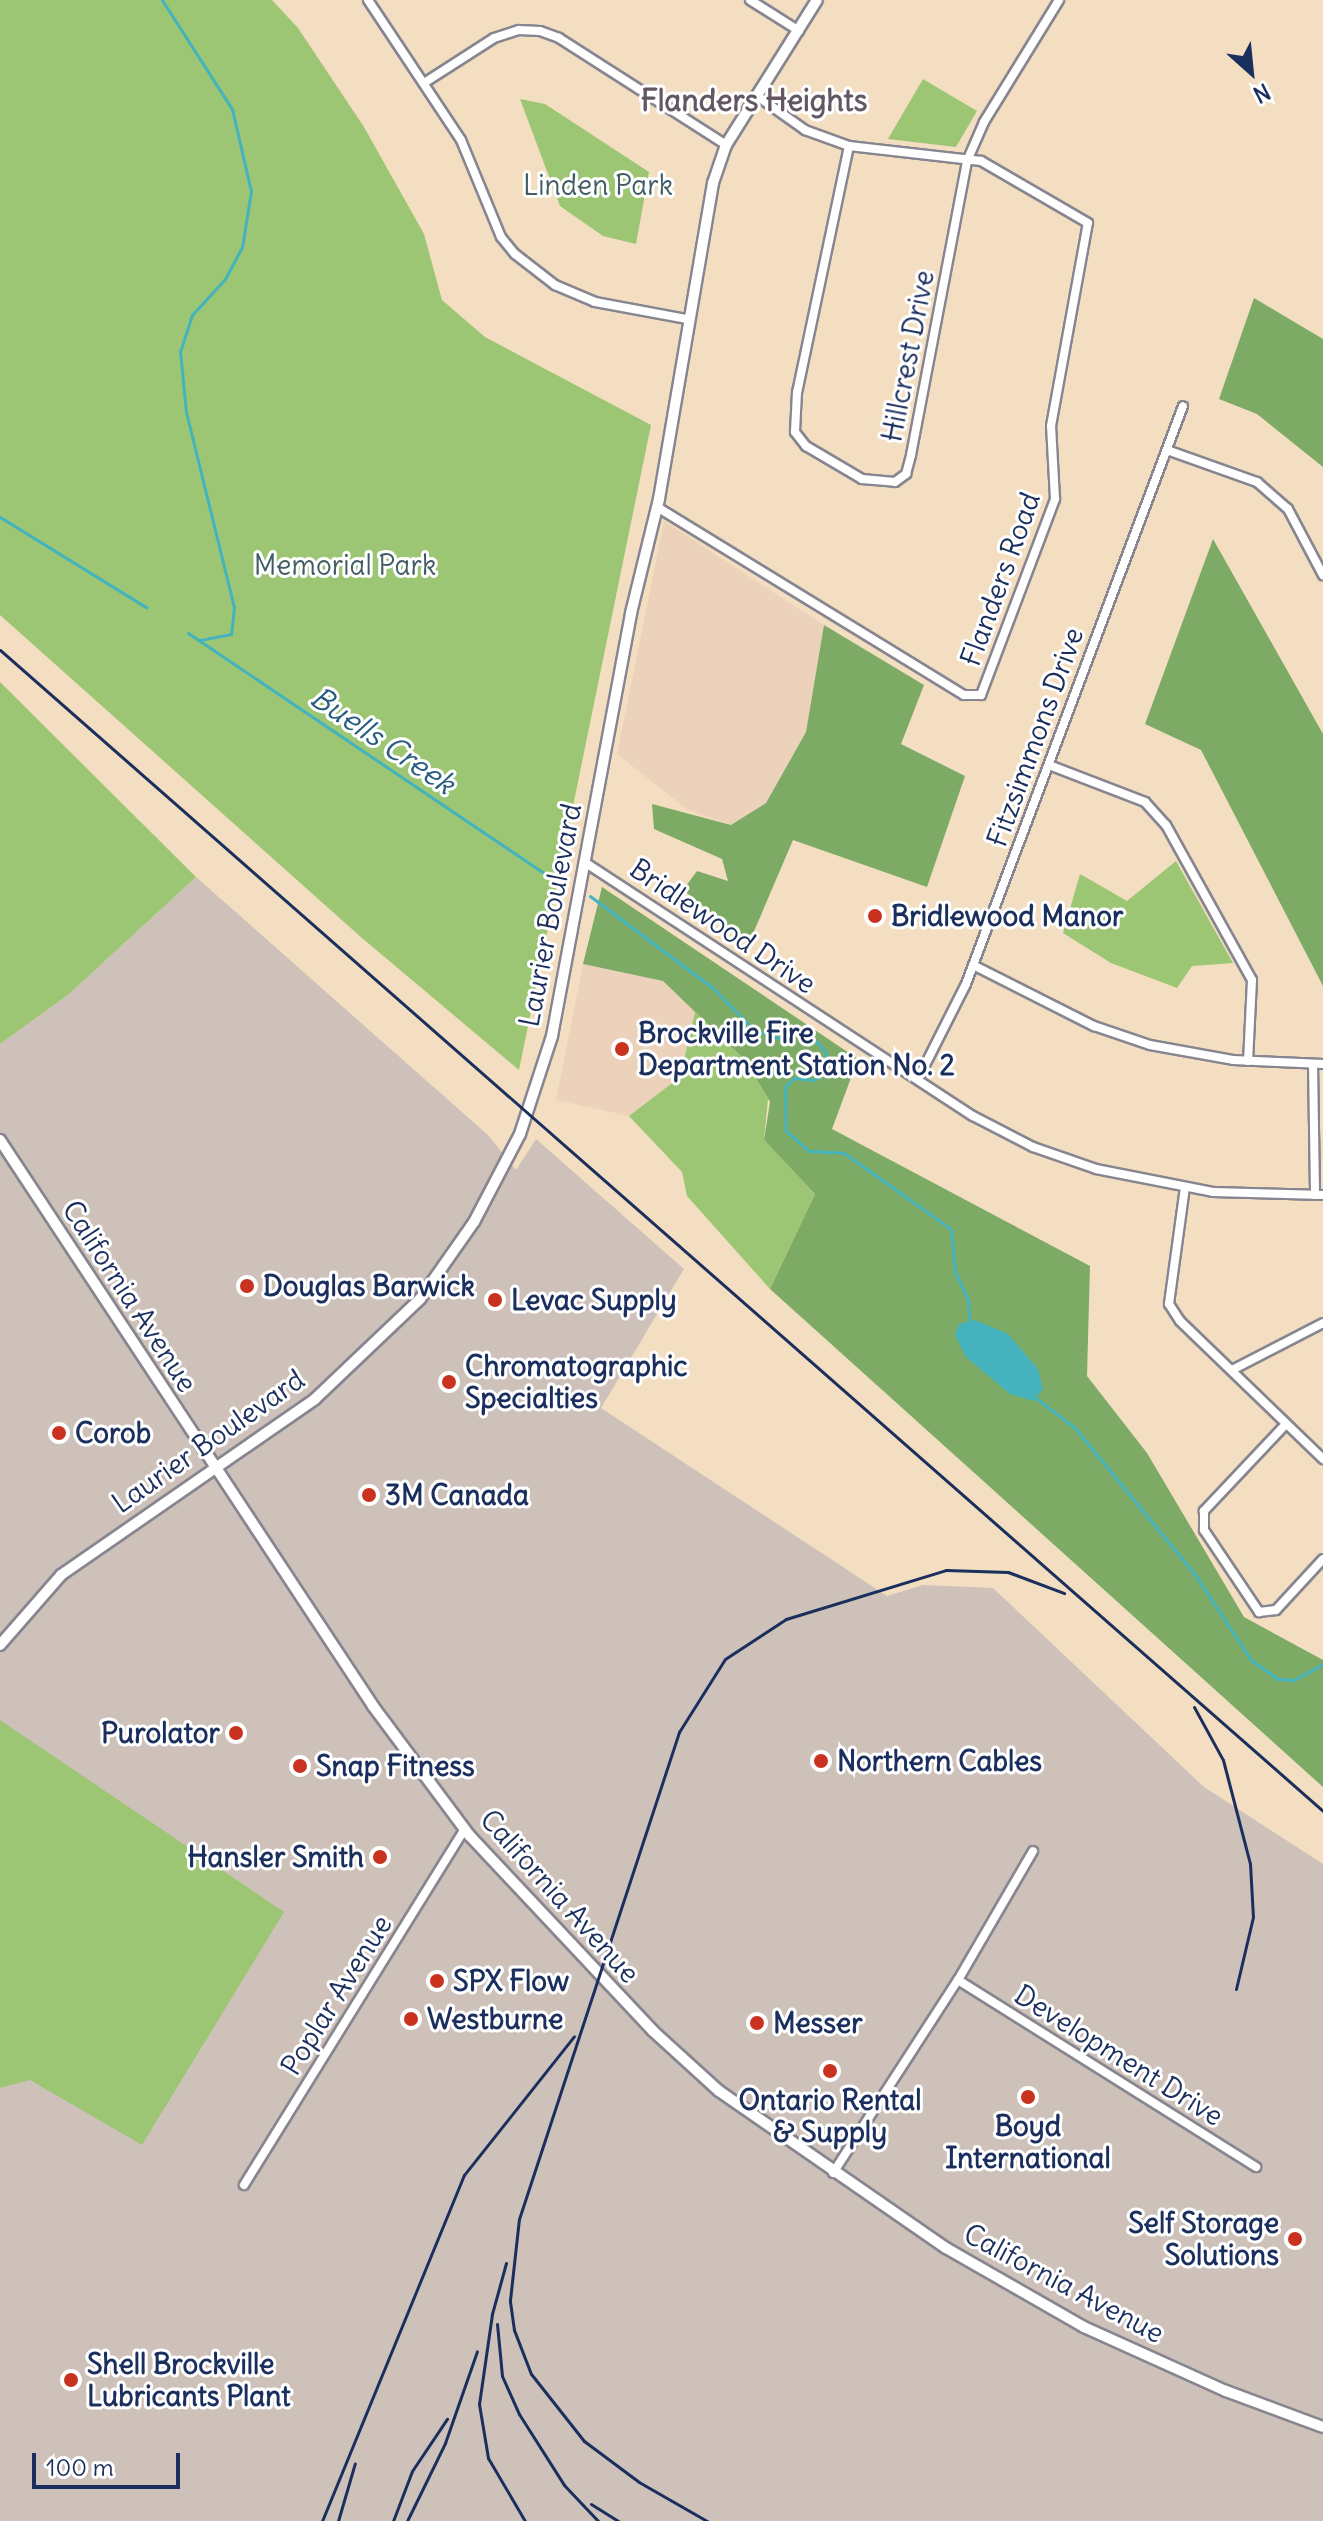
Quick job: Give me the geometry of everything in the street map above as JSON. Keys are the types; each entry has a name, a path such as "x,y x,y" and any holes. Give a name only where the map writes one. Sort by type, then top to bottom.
{"street":[{"path":"368,0 461,140 501,237 532,270 595,302 687,319"},
{"path":"750,0 799,31"},
{"name":"Laurier Boulevard","path":"0,1645 61,1575 325,1390 420,1299 474,1222 529,1114 552,1036 631,613 657,507 687,319 713,183 726,145 817,0"},
{"name":"Hillcrest Drive","path":"849,146 797,392 795,432 806,446 879,484 895,482 909,465 967,161 984,122 1059,0"},
{"path":"424,83 494,38 540,31 559,38 726,145"},
{"name":"Flanders Road","path":"657,507 964,695 981,695 1055,499 1051,426 1088,223 981,161 849,146 805,130 757,96"},
{"name":"Fitzsimmons Drive","path":"918,1079 973,965 1183,406"},
{"path":"1167,450 1257,482 1288,509 1323,575"},
{"path":"1049,765 1145,802 1166,825 1252,980 1248,1061"},
{"name":"Bridlewood Drive","path":"586,863 918,1079 1033,1147 1096,1169 1185,1187 1261,1196 1319,1195"},
{"path":"973,965 1094,1026 1150,1045 1248,1061 1318,1064 1319,1195"},
{"name":"California Avenue","path":"0,1140 373,1706 465,1829 653,2031 719,2091 833,2173 946,2248 1084,2327 1226,2391 1323,2427"},
{"path":"1185,1187 1169,1304 1180,1321 1323,1459"},
{"path":"1232,1370 1323,1323"},
{"path":"1286,1424 1204,1511 1204,1530 1259,1612 1276,1610 1323,1559"},
{"name":"Poplar Avenue","path":"244,2185 465,1829"},
{"path":"833,2173 958,1980 1033,1851"},
{"name":"Development Drive","path":"958,1980 1256,2167"}],"shaded area":[{"path":"664,521 824,625 806,732 766,803 731,825 688,810 617,754"},
{"path":"196,877 489,1136 516,1170 536,1139 684,1269 601,1408 887,1596 923,1585 993,1588 1204,1787 1323,1864 1323,2521 0,2521 0,1044 69,994"},
{"path":"583,964 663,981 695,1012 680,1077 629,1116 556,1100"}],"green space":[{"name":"Memorial Park","path":"0,0 272,0 298,28 364,127 424,234 442,300 485,337 651,425 519,1070 362,938 0,615"},
{"path":"923,79 977,111 956,147 888,139"},
{"name":"Linden Park","path":"520,99 545,104 649,172 636,244 603,236 560,206"},
{"path":"1254,298 1323,339 1323,467 1257,414 1219,399"},
{"path":"1213,539 1323,734 1323,986 1201,750 1145,724"},
{"path":"824,625 924,685 901,744 965,776 927,887 793,840 749,943 683,890 697,871 728,881 722,859 654,829 652,804 731,825 766,803 806,732"},
{"path":"0,682 196,877 69,994 0,1044"},
{"path":"1176,861 1233,963 1192,966 1177,988 1111,963 1063,933 1080,874 1127,901"},
{"path":"602,887 858,1059 832,1129 1090,1266 1087,1376 1147,1453 1244,1617 1323,1660 1323,1787 770,1289 815,1194 764,1140 770,1102 745,1060 663,981 583,964"},
{"path":"695,1012 745,1060 768,1099 764,1140 815,1194 770,1289 687,1196 682,1172 629,1116 680,1077"},
{"path":"0,1720 284,1912 142,2145 30,2080 0,2088"}],"water":[{"path":"975,1320 1008,1334 1038,1369 1043,1389 1033,1401 1010,1394 966,1357 955,1335 959,1324"}],"waterway":[{"path":"162,0 232,109 251,191 242,247 225,279 192,315 180,351 186,412 234,607 231,634 200,640"},
{"name":"Buells Creek","path":"0,517 146,607"},
{"name":"Buells Creek","path":"188,633 556,881"},
{"name":"Buells Creek","path":"590,896 713,988 754,1030 782,1039 801,1033 818,1043 826,1053 827,1071 814,1080 794,1078 785,1087 786,1131 809,1151 844,1153 951,1229 955,1272 968,1300 969,1321"},
{"path":"1036,1398 1075,1428 1196,1576 1251,1660 1278,1679 1294,1680 1323,1664"}],"railway":[{"path":"0,650 1323,1811"},
{"path":"707,2521 639,2482 584,2441 531,2374 514,2330 510,2300 519,2219 679,1732 725,1659 786,1619 946,1570 1008,1572 1064,1593"},
{"path":"1194,1707 1223,1760 1250,1864 1253,1917 1236,1989"},
{"path":"322,2521 464,2175 574,2036"},
{"path":"506,2263 492,2314 479,2404 488,2458 525,2521"},
{"path":"497,2324 502,2376 519,2414 564,2485 598,2521"},
{"path":"407,2521 445,2443 477,2351"},
{"path":"393,2521 412,2471 447,2419"},
{"path":"338,2521 355,2463"},
{"path":"591,2504 618,2521"}],"place":[{"name":"Bridlewood Manor","path":"875,916"},
{"name":"Brockville Fire Department Station No. 2","path":"622,1049"},
{"name":"Douglas Barwick","path":"247,1286"},
{"name":"Levac Supply","path":"495,1300"},
{"name":"Chromatographic Specialties","path":"449,1382"},
{"name":"Corob","path":"59,1433"},
{"name":"3M Canada","path":"369,1495"},
{"name":"Purolator","path":"236,1733"},
{"name":"Northern Cables","path":"821,1761"},
{"name":"Snap Fitness","path":"300,1766"},
{"name":"Hansler Smith","path":"380,1857"},
{"name":"SPX Flow","path":"437,1981"},
{"name":"Westburne","path":"411,2019"},
{"name":"Messer","path":"757,2023"},
{"name":"Ontario Rental & Supply","path":"830,2071"},
{"name":"Boyd International","path":"1028,2097"},
{"name":"Self Storage Solutions","path":"1295,2239"},
{"name":"Shell Brockville Lubricants Plant","path":"71,2380"}],"district":[{"name":"Flanders Heights","path":"754,100"}]}
